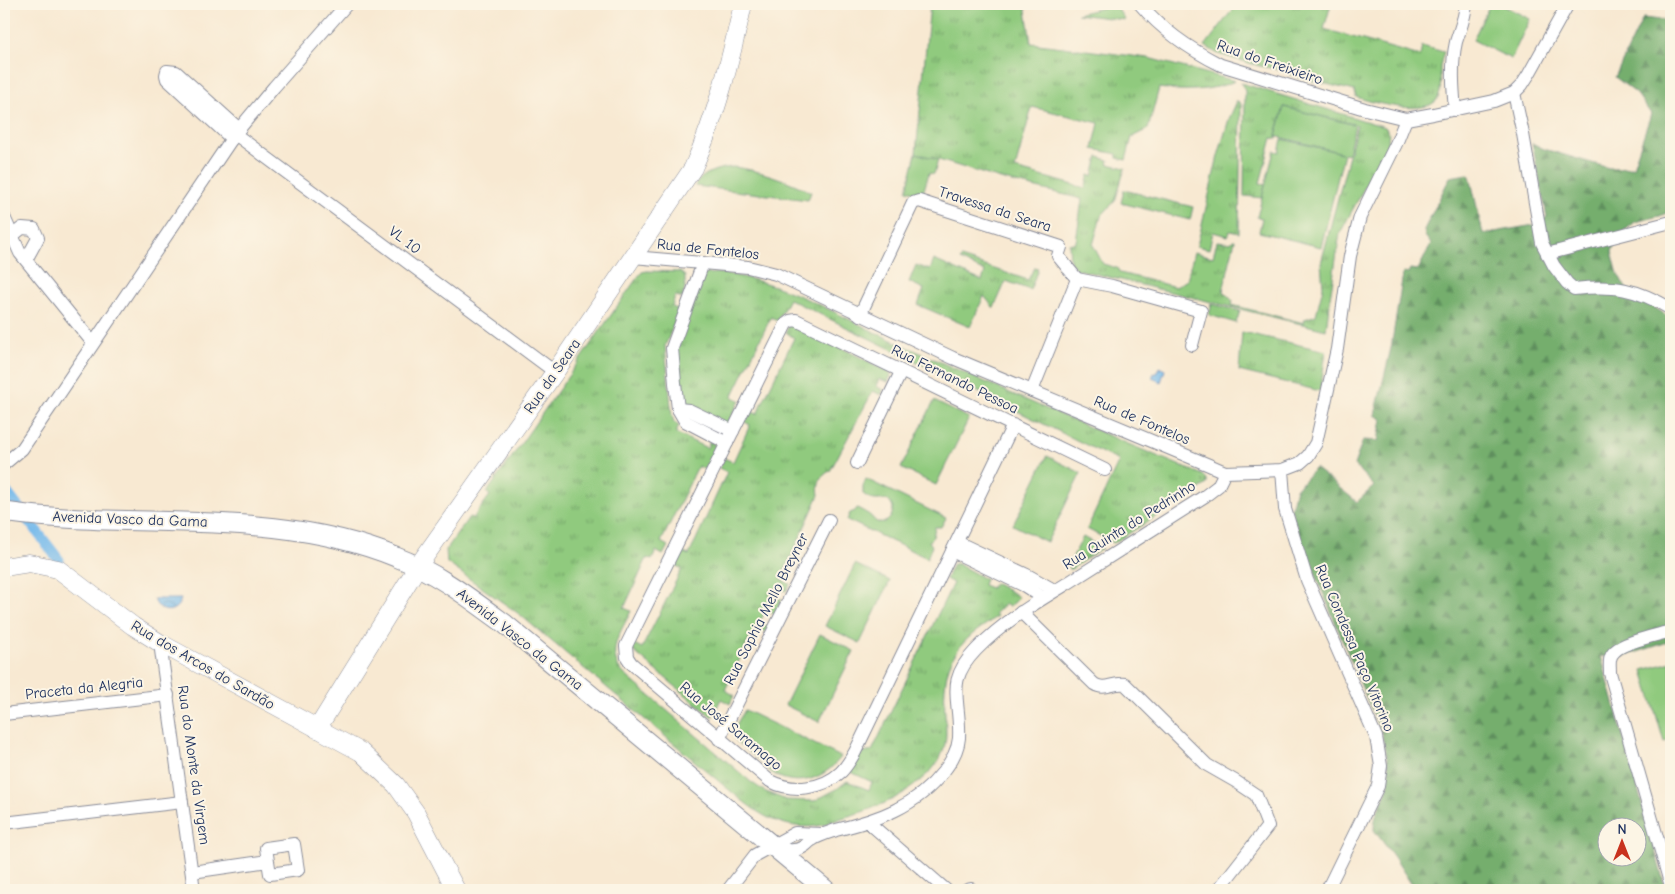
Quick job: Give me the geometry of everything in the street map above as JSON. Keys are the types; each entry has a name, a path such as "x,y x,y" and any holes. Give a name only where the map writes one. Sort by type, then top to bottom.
{"main road":[{"name":"Avenida Vasco da Gama","path":"4,512 84,520 213,522 265,525 358,543 418,566 462,593 506,624 826,890"}],"street":[{"path":"4,464 22,449 235,134 347,4"},
{"name":"Rua da Seara","path":"317,729 418,566 555,372 693,168 705,142 728,72 744,4"},
{"name":"Rua do Freixieiro","path":"1140,4 1149,15 1172,35 1205,57 1221,65 1356,106 1406,118"},
{"path":"1455,110 1453,66 1456,43 1465,17 1466,4"},
{"path":"1406,118 1480,105 1514,93 1530,74 1568,4"},
{"path":"167,71 176,72 235,134 167,79 167,71"},
{"path":"1514,93 1541,237 1548,254 1567,283 1574,289 1602,286 1628,290 1671,309"},
{"name":"Rua de Fontelos","path":"633,257 748,267 776,274 945,354 1226,472 1282,470 1300,463 1308,456 1316,443 1337,349 1350,256 1360,216 1396,144 1406,118"},
{"name":"VL 10","path":"235,134 555,372"},
{"name":"Travessa da Seara","path":"860,315 913,203 919,201 1061,247 1058,256 1077,279"},
{"path":"4,217 20,253 92,343"},
{"path":"1548,254 1671,222"},
{"path":"12,236 22,228 34,229 38,238 26,260"},
{"path":"703,263 672,348 678,409 685,421 727,443"},
{"path":"1032,391 1077,279 1201,311 1192,345"},
{"name":"Rua Fernando Pessoa","path":"790,321 796,320 1105,470"},
{"name":"Rua José Saramago","path":"790,321 786,324 626,646 627,657 631,664 763,776 783,786 808,788 822,784 842,771 855,752 1013,425"},
{"path":"857,463 901,372"},
{"path":"678,409 689,410 733,431"},
{"name":"Rua Condessa Paço Vitorino","path":"1282,470 1285,509 1307,580 1376,737 1381,766 1378,786 1327,890"},
{"name":"Rua Quinta do Pedrinho","path":"728,890 755,855 788,836 795,833 823,834 868,822 888,815 919,796 941,775 957,749 959,738 957,677 963,665 976,650 995,632 1042,597 1205,496 1218,486 1226,472"},
{"name":"Rua Sophia Mello Breyner","path":"719,739 829,520"},
{"path":"954,546 1030,576 1054,590"},
{"path":"954,546 1042,597"},
{"name":"Rua dos Arcos do Sardão","path":"4,567 29,563 58,569 133,626 160,643 361,752 396,785 416,813 456,890"},
{"path":"1021,612 1094,684 1105,688 1119,683 1125,684 1207,765 1256,796 1268,826 1218,890"},
{"path":"1671,631 1624,645 1614,651 1609,661 1610,673 1671,886"},
{"name":"Rua do Monte da Virgem","path":"160,643 194,890"},
{"name":"Praceta da Alegria","path":"4,714 168,695"},
{"path":"4,823 182,802"},
{"path":"868,822 946,890"},
{"path":"192,872 268,861"}],"green space":[{"path":"930,4 1025,4 1031,43 1148,58 1235,81 1217,87 1198,90 1159,88 1148,129 1132,137 1126,160 1117,158 1117,154 1093,149 1099,123 1032,107 1015,169 1085,188 1089,175 1093,176 1098,157 1109,160 1108,164 1125,168 1115,201 1101,216 1093,245 1103,264 1117,268 1120,273 1176,287 1187,280 1194,252 1213,257 1217,241 1231,243 1235,240 1223,291 1233,301 1232,305 1304,323 1305,319 1316,315 1323,287 1321,263 1357,125 1284,107 1276,135 1277,139 1272,138 1260,183 1265,185 1262,198 1244,196 1245,91 1241,83 1385,127 1389,133 1387,146 1340,233 1326,330 1076,269 1070,262 1069,244 1076,242 1082,199 1004,180 916,153"},
{"path":"1239,4 1331,4 1324,29 1420,56 1422,46 1444,52 1440,67 1438,98 1432,104 1413,108 1376,103 1356,97 1355,91 1293,76 1282,70 1218,54 1205,46"},
{"path":"1490,4 1500,4 1530,19 1511,59 1473,40"},
{"path":"1115,5 1125,20 1077,14"},
{"path":"1643,18 1671,21 1671,211 1660,216 1635,222 1616,238 1612,252 1618,274 1627,290 1671,318 1671,641 1616,659 1601,656 1645,816 1598,816 1598,866 1648,866 1648,825 1666,890 1415,890 1374,830 1376,817 1389,781 1384,745 1381,733 1299,535 1291,509 1296,489 1315,468 1357,502 1374,486 1354,465 1363,440 1378,441 1382,419 1375,415 1391,348 1403,274 1404,272 1408,273 1410,269 1417,270 1419,268 1431,244 1425,236 1424,230 1450,177 1467,174 1470,176 1483,234 1534,225 1547,217 1532,143 1544,149 1609,168 1633,167 1651,114 1637,94 1615,77"},
{"path":"1237,101 1241,105 1239,233 1230,231 1228,236 1213,232 1209,249 1197,246 1218,156 1229,119"},
{"path":"1284,107 1355,125 1348,154 1344,153 1321,247 1259,232 1262,218 1257,217 1274,151 1279,152 1282,139 1342,153 1276,136"},
{"path":"916,153 938,160 934,174 929,173 923,193 927,196 907,190"},
{"path":"733,167 762,173 803,188 811,192 808,200 695,186 698,181 711,172"},
{"path":"1124,190 1193,207 1190,220 1121,203"},
{"path":"961,258 1028,280 1034,268 1038,269 1030,290 1006,281 994,308 984,296 970,327 918,305 924,289 909,282 916,265 930,270 934,260 982,281 985,272 960,260"},
{"path":"642,272 680,272 685,276 683,298 675,296 672,307 680,310 665,346 672,416 674,422 679,426 675,433 707,448 710,441 716,447 706,470 698,466 661,542 668,546 663,555 656,551 652,560 647,558 624,608 631,611 616,642 615,658 624,674 764,791 786,800 814,801 837,789 847,781 869,790 872,782 851,772 860,754 872,751 953,583 946,579 953,564 958,564 985,579 983,585 991,588 994,583 1018,597 1009,607 1005,604 995,613 997,616 968,639 953,657 946,677 945,742 943,752 937,764 914,786 885,803 826,824 812,827 788,825 767,817 734,794 519,614 447,563 446,550 469,517 473,518 488,498 490,495 487,493 490,488 637,278"},
{"path":"717,273 764,283 809,300 896,342 1087,427 1203,475 1207,479 1207,484 1114,543 1087,529 1119,461 789,299 777,321 771,317 732,397 740,400 728,423 721,421 682,400 676,347 704,274"},
{"path":"1212,304 1240,311 1236,323 1209,315"},
{"path":"790,322 889,372 891,375 888,382 879,379 876,386 883,390 881,395 873,391 830,471 820,481 818,487 819,495 781,579 790,584 786,591 777,587 774,595 782,600 775,614 766,609 760,622 768,626 765,632 755,627 725,690 734,695 730,704 721,699 712,717 632,650 632,646 634,644 642,648 682,569 673,564 679,551 689,555 727,472 719,468 724,458 733,462 750,425 742,420 748,410 757,414 794,338 786,332"},
{"path":"1242,332 1326,351 1320,391 1239,371"},
{"path":"934,401 969,418 936,485 901,468"},
{"path":"1047,456 1081,473 1047,542 1013,525"},
{"path":"866,479 946,518 941,527 935,527 933,537 929,541 932,546 927,558 847,520 850,513 857,508 881,523 889,520 892,514 893,508 887,500 874,500 863,494 863,486"},
{"path":"1083,537 1102,548 1069,569 1068,566"},
{"path":"855,564 890,581 860,643 825,626"},
{"path":"820,634 854,651 819,722 785,705"},
{"path":"1671,662 1671,740 1664,742 1643,670"},
{"path":"745,710 841,757 829,770 814,778 797,781 779,777 765,767 735,738 735,729"}],"water":[{"path":"1159,367 1165,370 1161,382 1152,378"},
{"path":"154,599 181,599 176,608 168,611 160,608"}],"waterway":[{"path":"4,489 59,560"}]}
